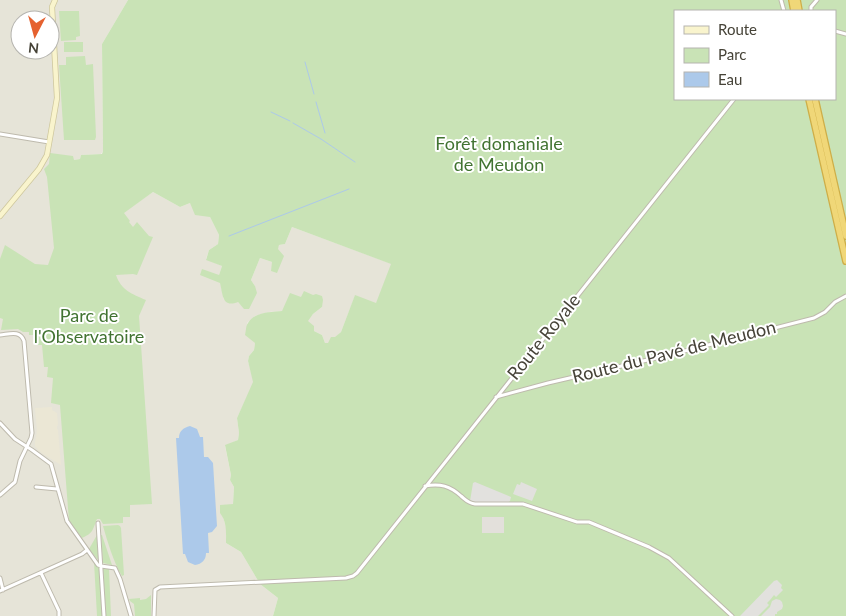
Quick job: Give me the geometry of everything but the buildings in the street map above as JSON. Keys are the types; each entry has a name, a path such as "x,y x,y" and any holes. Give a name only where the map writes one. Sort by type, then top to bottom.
{"highway":[{"path":"809,100 846,261"},
{"path":"815,100 846,236"}],"main road":[{"path":"2,214 39,169 46,155 57,98 52,7 54,0"}],"street":[{"path":"811,9 817,0"},
{"name":"Route Royale","path":"154,616 155,590 160,587 337,578 353,576 357,573 733,100"},
{"path":"0,134 49,142"},
{"name":"Route du Pavé de Meudon","path":"496,397 814,318 846,296"},
{"path":"0,334 17,333 22,336 24,341 32,433 20,461 14,482 0,495"},
{"path":"0,423 15,439 51,464 67,521 98,565 115,568 131,616"},
{"path":"425,486 436,485 452,488 469,503 516,503 529,505 577,522 589,522 645,545 667,556 732,616"},
{"path":"36,487 57,489"},
{"path":"98,523 104,616"},
{"path":"0,578 2,590 87,550"},
{"path":"41,573 59,611 59,616"}],"shaded area":[{"path":"0,0 128,0 102,44 103,151 101,154 81,155 80,159 74,160 50,154 99,205 101,252 121,214 153,192 180,207 190,203 210,217 219,235 218,244 209,250 206,259 222,266 219,275 224,300 238,302 241,305 255,286 251,280 260,258 272,262 279,245 285,244 292,227 392,264 376,304 355,296 341,332 328,344 325,343 322,335 314,331 307,321 322,307 313,295 302,297 282,311 255,316 247,323 255,343 254,350 249,356 248,361 254,382 237,418 238,440 225,446 231,475 230,480 234,487 233,504 223,517 226,527 226,543 241,552 260,584 278,598 273,616 0,616"},
{"path":"52,407 52,410 57,413 61,465 43,454 35,446 37,431 35,408"},
{"path":"475,482 511,497 510,501 507,503 471,502 473,483"},
{"path":"521,482 537,489 532,501 513,494 517,484 520,485"},
{"path":"482,517 504,517 504,533 482,533"},
{"path":"777,580 782,585 781,588 783,590 776,597 774,595 767,603 769,605 758,616 740,616 774,581"},
{"path":"776,599 782,602 782,609 775,616 761,616 770,607 772,601"}],"green space":[{"name":"Forêt domaniale de Meudon","path":"128,0 846,0 846,616 273,616 278,598 260,584 241,552 226,543 225,524 220,513 220,505 233,504 234,487 230,480 231,475 225,445 238,440 237,418 253,382 248,361 249,356 254,350 255,343 245,335 247,325 251,319 258,315 282,311 290,293 301,297 304,291 322,296 322,307 308,321 314,326 314,331 322,335 325,343 328,343 331,337 335,337 341,332 355,295 376,303 391,264 292,227 285,244 279,245 278,249 284,256 277,273 271,271 272,262 260,258 251,280 257,293 249,309 244,309 238,302 226,302 220,283 200,275 202,269 219,275 222,266 206,260 209,250 218,244 219,235 210,217 195,215 190,203 180,207 153,192 124,213 133,227 137,222 149,236 153,237 137,275 116,275 124,288 146,300 139,316 152,504 130,505 130,517 123,517 123,523 103,524 100,519 97,519 91,532 82,538 69,521 60,405 51,403 53,378 47,377 48,367 44,367 42,345 34,345 33,335 29,335 29,332 23,332 18,329 1,330 3,319 0,318 0,259 5,245 35,264 48,265 54,248 47,177 44,169 49,164 50,153 73,156 74,160 80,159 81,155 102,154 102,44","holes":["482,517 504,517 504,533 482,533"]},
{"path":"60,11 79,11 80,36 76,37 76,40 61,41"},
{"path":"64,42 83,42 83,52 64,52"},
{"path":"85,56 86,65 93,64 96,137 95,140 64,140 59,65 66,65 66,57"},
{"path":"118,525 121,528 124,575 122,576 113,558 103,526"},
{"path":"98,535 99,561 89,549"},
{"path":"102,535 112,565 103,563"},
{"path":"94,562 100,568 102,616 97,616"},
{"path":"103,569 109,569 111,616 106,616"},
{"path":"151,595 151,616 135,616 134,604 129,599 146,599"}],"water":[{"path":"190,426 197,429 200,437 203,437 204,457 208,457 213,463 217,526 212,532 208,533 209,553 206,553 202,563 195,565 188,562 185,554 183,554 176,438 179,438 182,430"}],"waterway":[{"path":"305,62 314,94"},
{"path":"316,102 325,133"},
{"path":"271,112 290,121"},
{"path":"293,123 355,162"},
{"path":"229,236 349,189"}],"park label":[{"name":"Parc de l'Observatoire","path":"89,326"}]}
